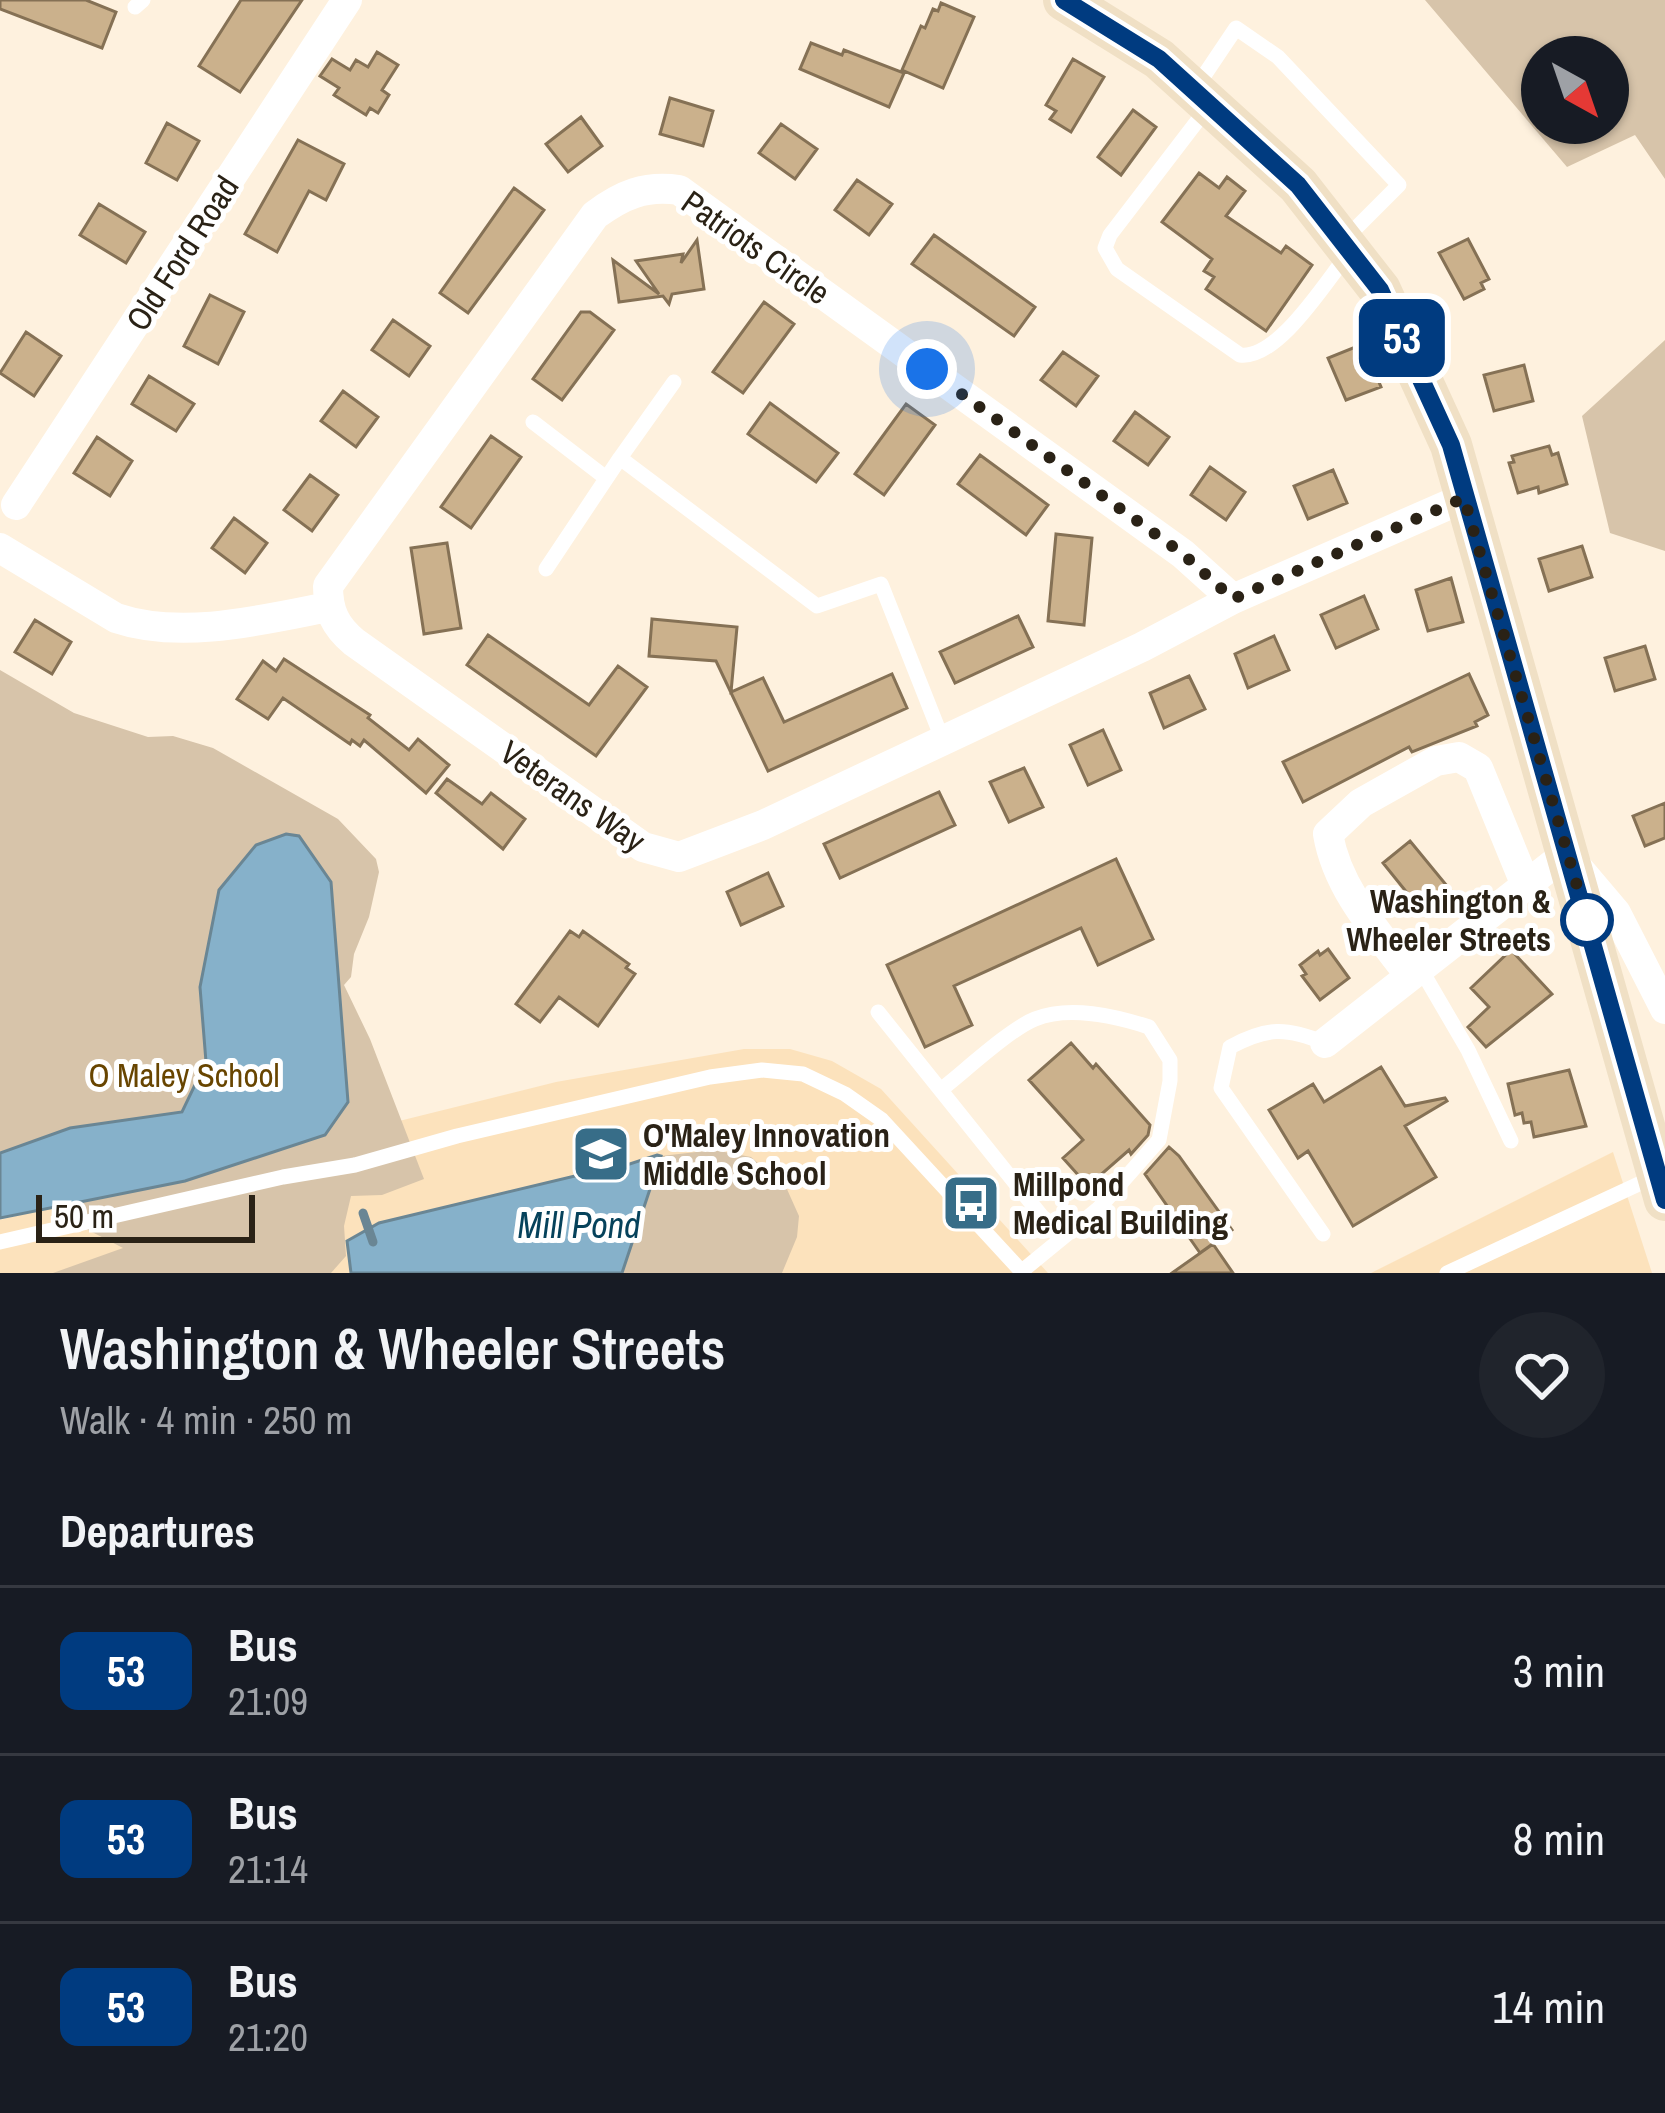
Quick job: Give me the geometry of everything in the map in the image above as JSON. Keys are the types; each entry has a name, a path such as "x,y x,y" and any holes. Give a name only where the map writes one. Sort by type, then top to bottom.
{"main road":[{"path":"1064,0 1159,59 1298,185 1380,290 1451,445 1609,991 1660,1188"}],"street":[{"name":"Old Ford Road","path":"16,505 347,0"},
{"name":"Patriots Circle","path":"328,607 328,586 345,557 581,234 611,203 634,191 658,187 679,190 1183,554 1233,599"},
{"name":"Veterans Way","path":"328,607 340,630 354,642 643,848 680,856 728,840 1142,647 1233,599 1464,498"},
{"path":"0,548 137,626 182,628 328,607"},
{"path":"1414,970 1344,884 1332,855 1328,834 1361,803 1436,761 1460,757 1478,768 1484,779 1526,883"},
{"path":"1325,1043 1566,854 1616,913 1665,1009"}],"lane":[{"path":"1236,28 1278,57 1399,185 1346,247 1280,339 1251,356 1240,355 1117,268 1105,248 1202,98 1236,28"},
{"path":"546,569 674,382"},
{"path":"532,422 606,478"},
{"path":"620,458 817,606 881,584 943,741"},
{"path":"1414,970 1468,1051 1511,1141"},
{"path":"878,1012 1060,1239"},
{"path":"0,1242 355,1165 457,1136 710,1077 762,1070 802,1075 845,1094 882,1120 1023,1272 1099,1208 1159,1140 1170,1071 1161,1042 1149,1027 1090,1013 1034,1019 943,1088"},
{"path":"1323,1234 1221,1088 1230,1047 1258,1032 1287,1031 1325,1043"},
{"path":"1447,1273 1660,1188"}],"shaded area":[{"name":"O'Maley Innovation Middle School","path":"744,1049 790,1049 832,1061 881,1089 1048,1273 0,1273 0,1220 556,1082"},
{"path":"1613,1152 1652,1273 1371,1273"}],"green space":[{"path":"1425,0 1665,0 1665,179 1635,135 1629,138 1629,36 1521,36 1521,113"},
{"path":"1547,144 1616,144 1567,167"},
{"path":"1665,340 1665,551 1610,533 1582,416"},
{"name":"O Maley School","path":"0,670 74,713 148,737 173,736 213,748 338,819 376,859 379,872 369,917 354,954 351,977 344,985 424,1179 382,1195 351,1196 344,1226 346,1256 331,1273 53,1273 123,1248 63,1217 0,1154","holes":["299,836 331,882 339,976"]},
{"path":"714,1150 751,1157 786,1187 799,1216 797,1237 782,1273 622,1273 661,1156"}],"water":[{"path":"286,834 299,836 331,882 348,1102 325,1135 185,1181 0,1218 0,1153 70,1128 182,1112 206,1062 200,987 219,890 256,845"},
{"name":"Mill Pond","path":"661,1156 622,1273 351,1273 347,1241 379,1223 579,1175 593,1176"}],"building":[{"path":"0,0 86,0 116,12 102,48 0,9"},
{"path":"241,0 302,0 240,92 199,66"},
{"path":"941,3 974,17 943,88 902,70 921,26 925,28"},
{"path":"811,43 904,73 889,107 800,69"},
{"path":"377,52 398,65 382,90 389,95 378,113 370,108 366,115 334,95 339,88 320,76 332,59 350,70 356,60 368,67"},
{"path":"1073,59 1104,77 1071,132 1050,119 1056,111 1046,105"},
{"path":"670,98 713,111 703,146 660,134"},
{"path":"1133,110 1156,127 1121,175 1098,157"},
{"path":"581,117 602,146 568,172 546,144"},
{"path":"167,123 199,141 177,180 146,163"},
{"path":"781,124 817,149 795,179 759,153"},
{"path":"298,140 344,164 326,200 309,191 277,252 245,234"},
{"path":"1199,173 1219,188 1227,177 1245,191 1226,216 1281,253 1286,246 1312,265 1266,331 1206,289 1214,277 1204,271 1212,259 1162,222"},
{"path":"857,180 892,204 869,235 835,210"},
{"path":"514,188 544,210 468,313 440,293"},
{"path":"99,204 145,232 126,263 80,235"},
{"path":"934,235 1035,307 1014,336 912,264"},
{"path":"1468,239 1489,279 1481,283 1484,289 1464,299 1439,253"},
{"path":"697,240 704,289 672,294 669,304 663,296 619,302 613,260 659,294 636,261 683,254 681,263"},
{"path":"210,295 244,312 218,364 184,346"},
{"path":"764,302 794,324 743,393 713,372"},
{"path":"581,312 590,312 614,330 562,400 533,379"},
{"path":"393,320 430,346 409,376 372,350"},
{"path":"26,332 61,356 34,396 0,373"},
{"path":"1363,344 1381,387 1346,400 1328,358"},
{"path":"1063,352 1098,376 1076,406 1041,380"},
{"path":"1524,365 1533,401 1494,411 1484,375"},
{"path":"149,376 194,404 176,431 132,404"},
{"path":"343,391 378,417 356,447 321,421"},
{"path":"770,403 838,453 816,482 748,434"},
{"path":"906,404 935,425 884,495 855,474"},
{"path":"1135,412 1169,437 1148,465 1114,441"},
{"path":"491,436 521,457 471,528 441,507"},
{"path":"97,437 132,461 110,496 74,473"},
{"path":"1549,446 1552,455 1558,453 1567,484 1539,493 1538,487 1518,493 1509,463 1514,462 1512,456"},
{"path":"980,455 1048,505 1026,535 958,484"},
{"path":"1210,467 1245,492 1226,520 1191,495"},
{"path":"1333,470 1347,503 1308,519 1294,486"},
{"path":"310,475 338,495 312,531 284,510"},
{"path":"234,518 267,543 245,573 212,548"},
{"path":"1056,534 1092,538 1084,625 1048,621"},
{"path":"447,543 461,628 424,634 411,548"},
{"path":"1582,546 1592,577 1549,591 1539,559"},
{"path":"1451,578 1463,622 1428,631 1416,590"},
{"path":"1364,596 1378,629 1336,648 1321,615"},
{"path":"1018,616 1033,647 955,683 940,652"},
{"path":"652,619 737,627 731,692 763,678 784,722 892,674 907,708 768,771 716,661 649,656"},
{"path":"35,620 71,642 52,674 15,652"},
{"path":"488,635 589,705 618,666 647,687 596,756 467,665"},
{"path":"1274,636 1289,670 1248,688 1235,654"},
{"path":"1645,646 1655,679 1615,691 1605,658"},
{"path":"284,659 370,715 409,750 418,739 449,765 426,793 364,740 360,746 352,740 350,744 283,698 268,719 237,699 263,661 276,671"},
{"path":"1469,674 1488,715 1475,722 1477,726 1412,752 1409,747 1303,802 1283,762"},
{"path":"1189,676 1205,709 1164,728 1150,693"},
{"path":"1103,730 1121,770 1088,785 1070,745"},
{"path":"1024,768 1043,807 1009,822 990,782"},
{"path":"447,779 482,804 491,793 525,819 503,849 436,793"},
{"path":"939,792 955,825 840,878 824,844"},
{"path":"1665,803 1665,838 1645,846 1633,816"},
{"path":"1410,841 1452,892 1425,915 1383,863"},
{"path":"1116,859 1153,939 1098,965 1081,928 954,986 972,1025 925,1047 887,965"},
{"path":"768,873 783,906 741,925 727,892"},
{"path":"570,931 579,937 583,931 629,964 626,968 635,974 598,1026 559,997 540,1022 516,1004"},
{"path":"1328,949 1349,978 1320,1000 1302,976 1306,974 1300,965"},
{"path":"1511,950 1552,994 1486,1047 1468,1027 1489,1007 1471,988"},
{"path":"1071,1043 1150,1125 1148,1135 1131,1154 1129,1150 1088,1186 1063,1158 1083,1140 1029,1080"},
{"path":"1381,1067 1405,1106 1447,1101 1405,1126 1436,1177 1353,1226 1308,1151 1298,1158 1269,1110 1313,1084 1324,1102"},
{"path":"1569,1070 1586,1126 1534,1137 1531,1122 1524,1123 1522,1113 1515,1115 1508,1084"},
{"path":"1169,1147 1232,1230 1200,1253 1145,1174"},
{"path":"1213,1244 1233,1273 1172,1273"}],"waterway":[{"path":"363,1213 373,1242"}],"bus line":[{"name":"53","path":"1064,0 1159,59 1298,185 1380,290 1451,445 1665,1200"}],"place":[{"name":"Washington & Wheeler Streets","path":"1587,920"},
{"name":"O'Maley Innovation Middle School","path":"601,1154"},
{"name":"Millpond Medical Building","path":"971,1203"}],"route":[{"path":"927,369 1183,554 1233,599 1464,498 1587,920"}]}
